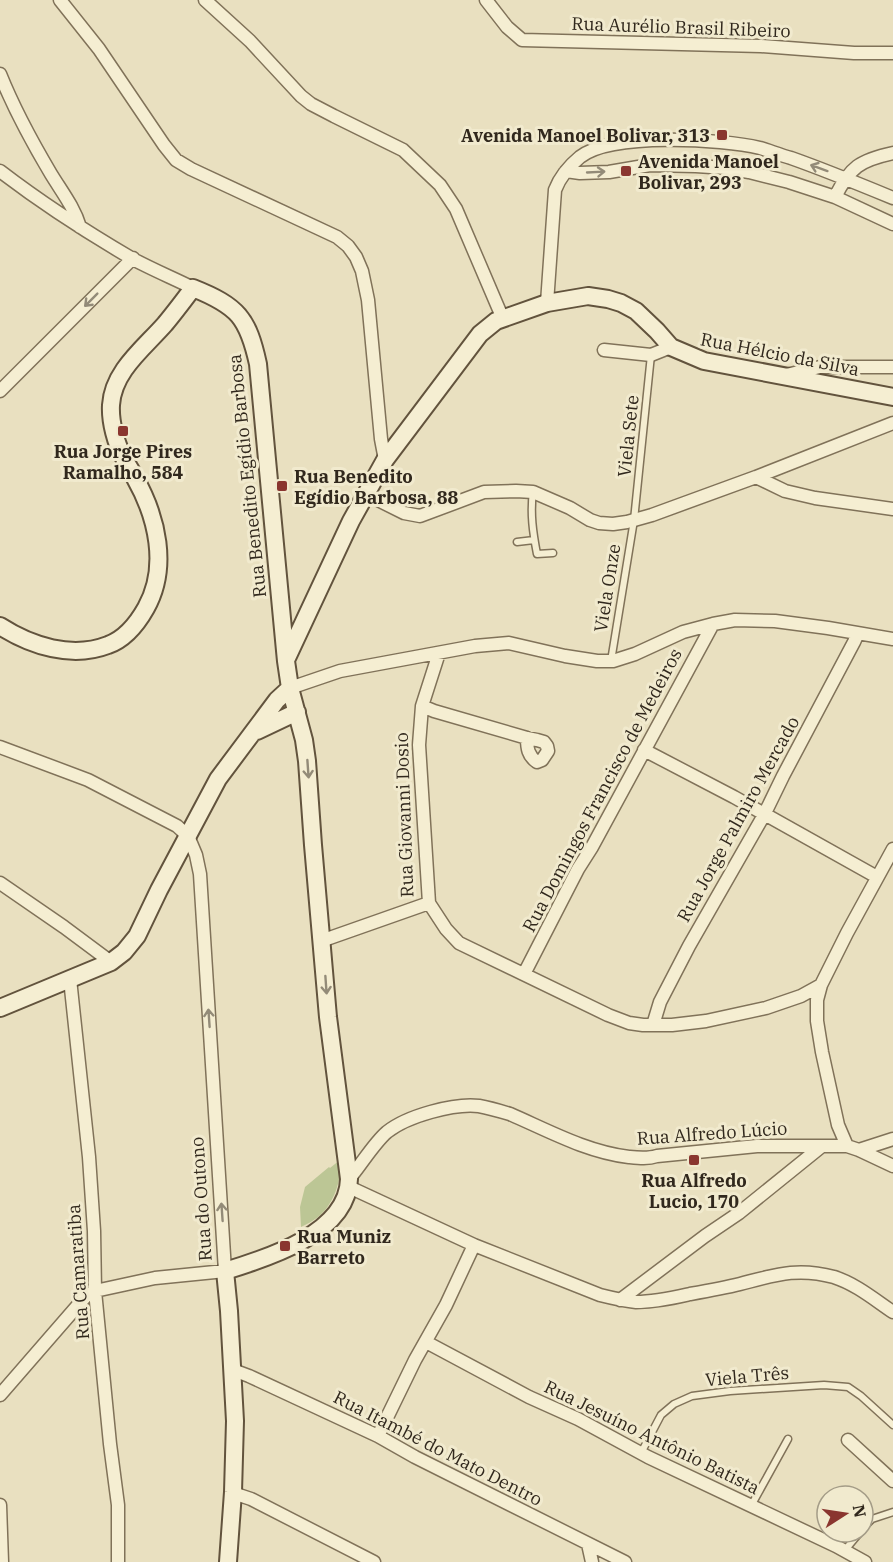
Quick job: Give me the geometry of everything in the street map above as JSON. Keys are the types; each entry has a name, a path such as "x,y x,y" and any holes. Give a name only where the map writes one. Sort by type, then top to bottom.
{"street":[{"path":"60,0 99,49 176,160 337,237 356,257 368,300 385,460"},
{"path":"205,0 250,41 310,104 403,150 440,185 456,209 503,319"},
{"name":"Rua Aurélio Brasil Ribeiro","path":"486,0 507,27 522,40 760,46 854,53 893,53"},
{"path":"0,74 13,104 73,209 80,227"},
{"path":"547,303 555,190 566,171 581,156 599,148 629,142 660,140 710,141 762,148 893,198"},
{"path":"835,197 845,178 861,163 893,153"},
{"path":"566,171 609,172 650,165 726,168 789,182 835,197 893,224"},
{"name":"Rua Benedito Egídio Barbosa","path":"0,171 41,202 80,227 133,258 224,302 237,312 252,339 258,364 286,661"},
{"path":"0,391 133,258"},
{"path":"0,626 17,637 55,649 92,650 118,641 129,632 142,615 151,598 159,570 159,555 156,535 147,506 136,479 122,456 113,426 111,406 115,384 132,359 194,288"},
{"name":"Rua Hélcio da Silva","path":"286,661 351,521 385,460 480,334 490,324 547,303 588,296 608,299 636,311 671,347 704,361 893,397"},
{"path":"604,350 651,355 671,347"},
{"path":"782,375 820,367 893,367"},
{"path":"366,494 404,513 420,516 484,492 533,492 599,524 614,524 634,520 756,477 893,423"},
{"path":"756,477 785,491 833,501 893,509"},
{"path":"0,1008 111,962 124,952 136,936 219,779 276,700 290,688 340,671 475,646 509,643 578,658 611,661 635,654 683,632 735,620 775,621 893,639"},
{"name":"Rua Domingos Francisco de Medeiros","path":"524,974 578,869 713,624"},
{"name":"Rua Jorge Palmiro Mercado","path":"653,1025 660,1002 689,946 764,814 858,633"},
{"name":"Rua Giovanni Dosio","path":"321,941 429,903 419,745 422,706 439,653"},
{"path":"0,1395 86,1296 95,1291 155,1278 225,1271 265,1257 310,1236 340,1208 349,1183 328,1017 307,761 286,661"},
{"path":"422,706 527,738"},
{"path":"254,733 297,712"},
{"path":"0,747 87,780 177,826 188,836"},
{"path":"644,750 734,797 877,877"},
{"name":"Rua do Outono","path":"188,836 196,855 200,874 235,1421 228,1562"},
{"path":"893,849 821,985 817,1000 817,1021 822,1052 838,1125 853,1148 893,1139"},
{"path":"0,883 111,962"},
{"path":"429,903 446,929 459,943 629,1023 672,1025 706,1021 749,1012 801,996 821,985"},
{"name":"Rua Camaratiba","path":"70,979 89,1157 95,1291 118,1505 118,1562"},
{"name":"Rua Alfredo Lúcio","path":"349,1183 388,1132 412,1119 437,1110 458,1106 477,1106 498,1110 593,1150 630,1157 651,1158 757,1146 822,1146 853,1148 893,1166"},
{"path":"620,1300 739,1213 822,1146"},
{"path":"349,1183 474,1245 600,1295 620,1300 648,1302 666,1300 799,1271 837,1278 893,1312"},
{"path":"378,1436 415,1360 446,1305 474,1245"},
{"name":"Rua Jesuíno Antônio Batista","path":"426,1342 641,1453 865,1562"},
{"name":"Rua Itambé do Mato Dentro","path":"232,1370 378,1436 415,1457 626,1562"},
{"path":"848,1440 893,1481"},
{"path":"233,1493 251,1499 374,1562"},
{"path":"0,1505 2,1562"},
{"path":"588,1544 592,1562"}],"lane":[{"name":"Viela Sete","path":"634,520 651,355"},
{"path":"533,492 531,506 537,554 553,553"},
{"name":"Viela Onze","path":"611,661 634,520"},
{"path":"517,542 534,540"},
{"name":"Viela Três","path":"641,1453 661,1415 674,1404 692,1396 730,1391 824,1385 848,1387 893,1425"},
{"path":"750,1506 788,1439"},
{"path":"875,1518 893,1512"},
{"path":"845,1551 851,1544"}],"green space":[{"path":"340,1160 338,1183 333,1199 324,1212 301,1227 300,1207 305,1187"}],"place":[{"name":"Avenida Manoel Bolivar, 313","path":"722,135"},
{"name":"Avenida Manoel Bolivar, 293","path":"626,171"},
{"name":"Rua Jorge Pires Ramalho, 584","path":"123,431"},
{"name":"Rua Benedito Egídio Barbosa, 88","path":"282,486"},
{"name":"Rua Alfredo Lucio, 170","path":"694,1160"},
{"name":"Rua Muniz Barreto","path":"285,1246"}]}
